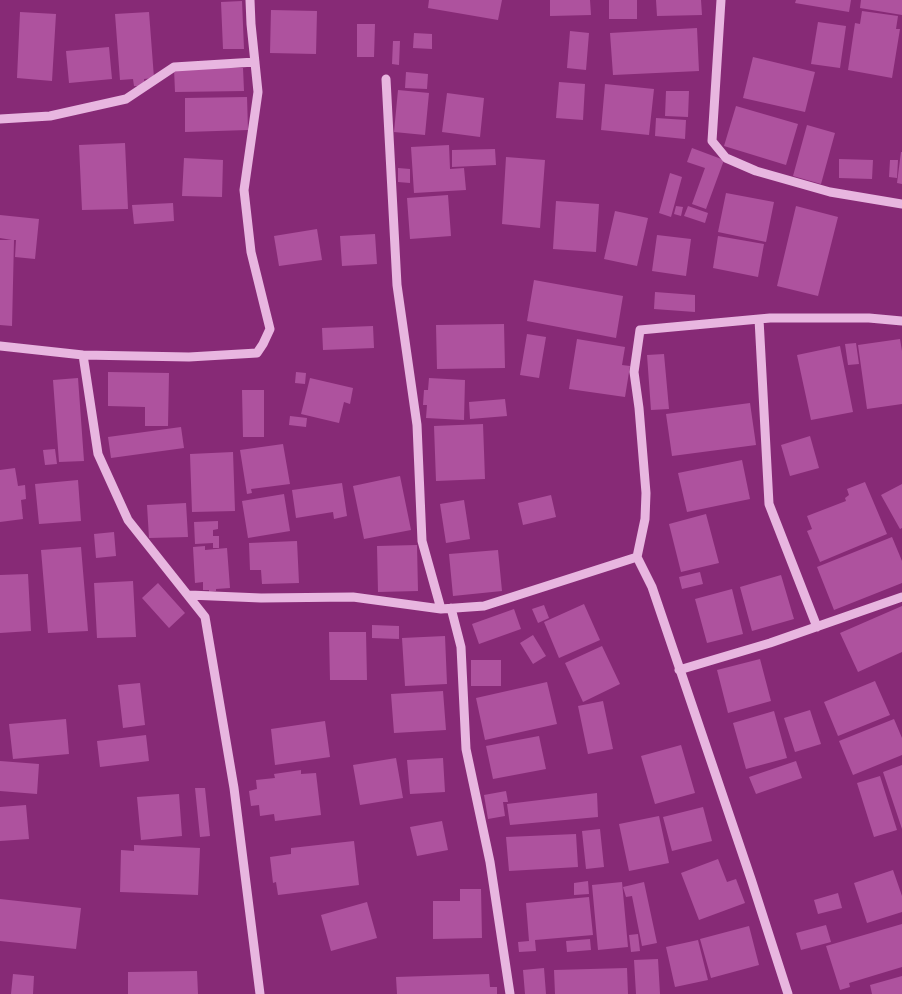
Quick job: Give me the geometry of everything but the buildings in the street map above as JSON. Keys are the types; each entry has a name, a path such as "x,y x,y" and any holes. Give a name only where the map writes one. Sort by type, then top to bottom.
{"street":[{"path":"0,346 83,354 189,357 257,353 270,329 250,252 244,190 258,92 250,24 250,0"},
{"path":"721,0 712,141 726,158 756,171 830,192 902,204"},
{"path":"0,119 50,116 126,99 174,67 254,62"},
{"path":"386,79 397,285 417,425 422,541 440,610"},
{"path":"788,994 652,587 637,557 645,519 646,493 634,372 640,330 759,319 869,318 902,321"},
{"path":"759,319 769,504 817,627"},
{"path":"83,354 98,454 128,520 205,617 234,788 260,994"},
{"path":"189,595 261,598 353,597 440,610 484,606 637,557"},
{"path":"680,670 770,643 902,597"},
{"path":"451,608 461,647 466,749 490,862 510,994"}]}
